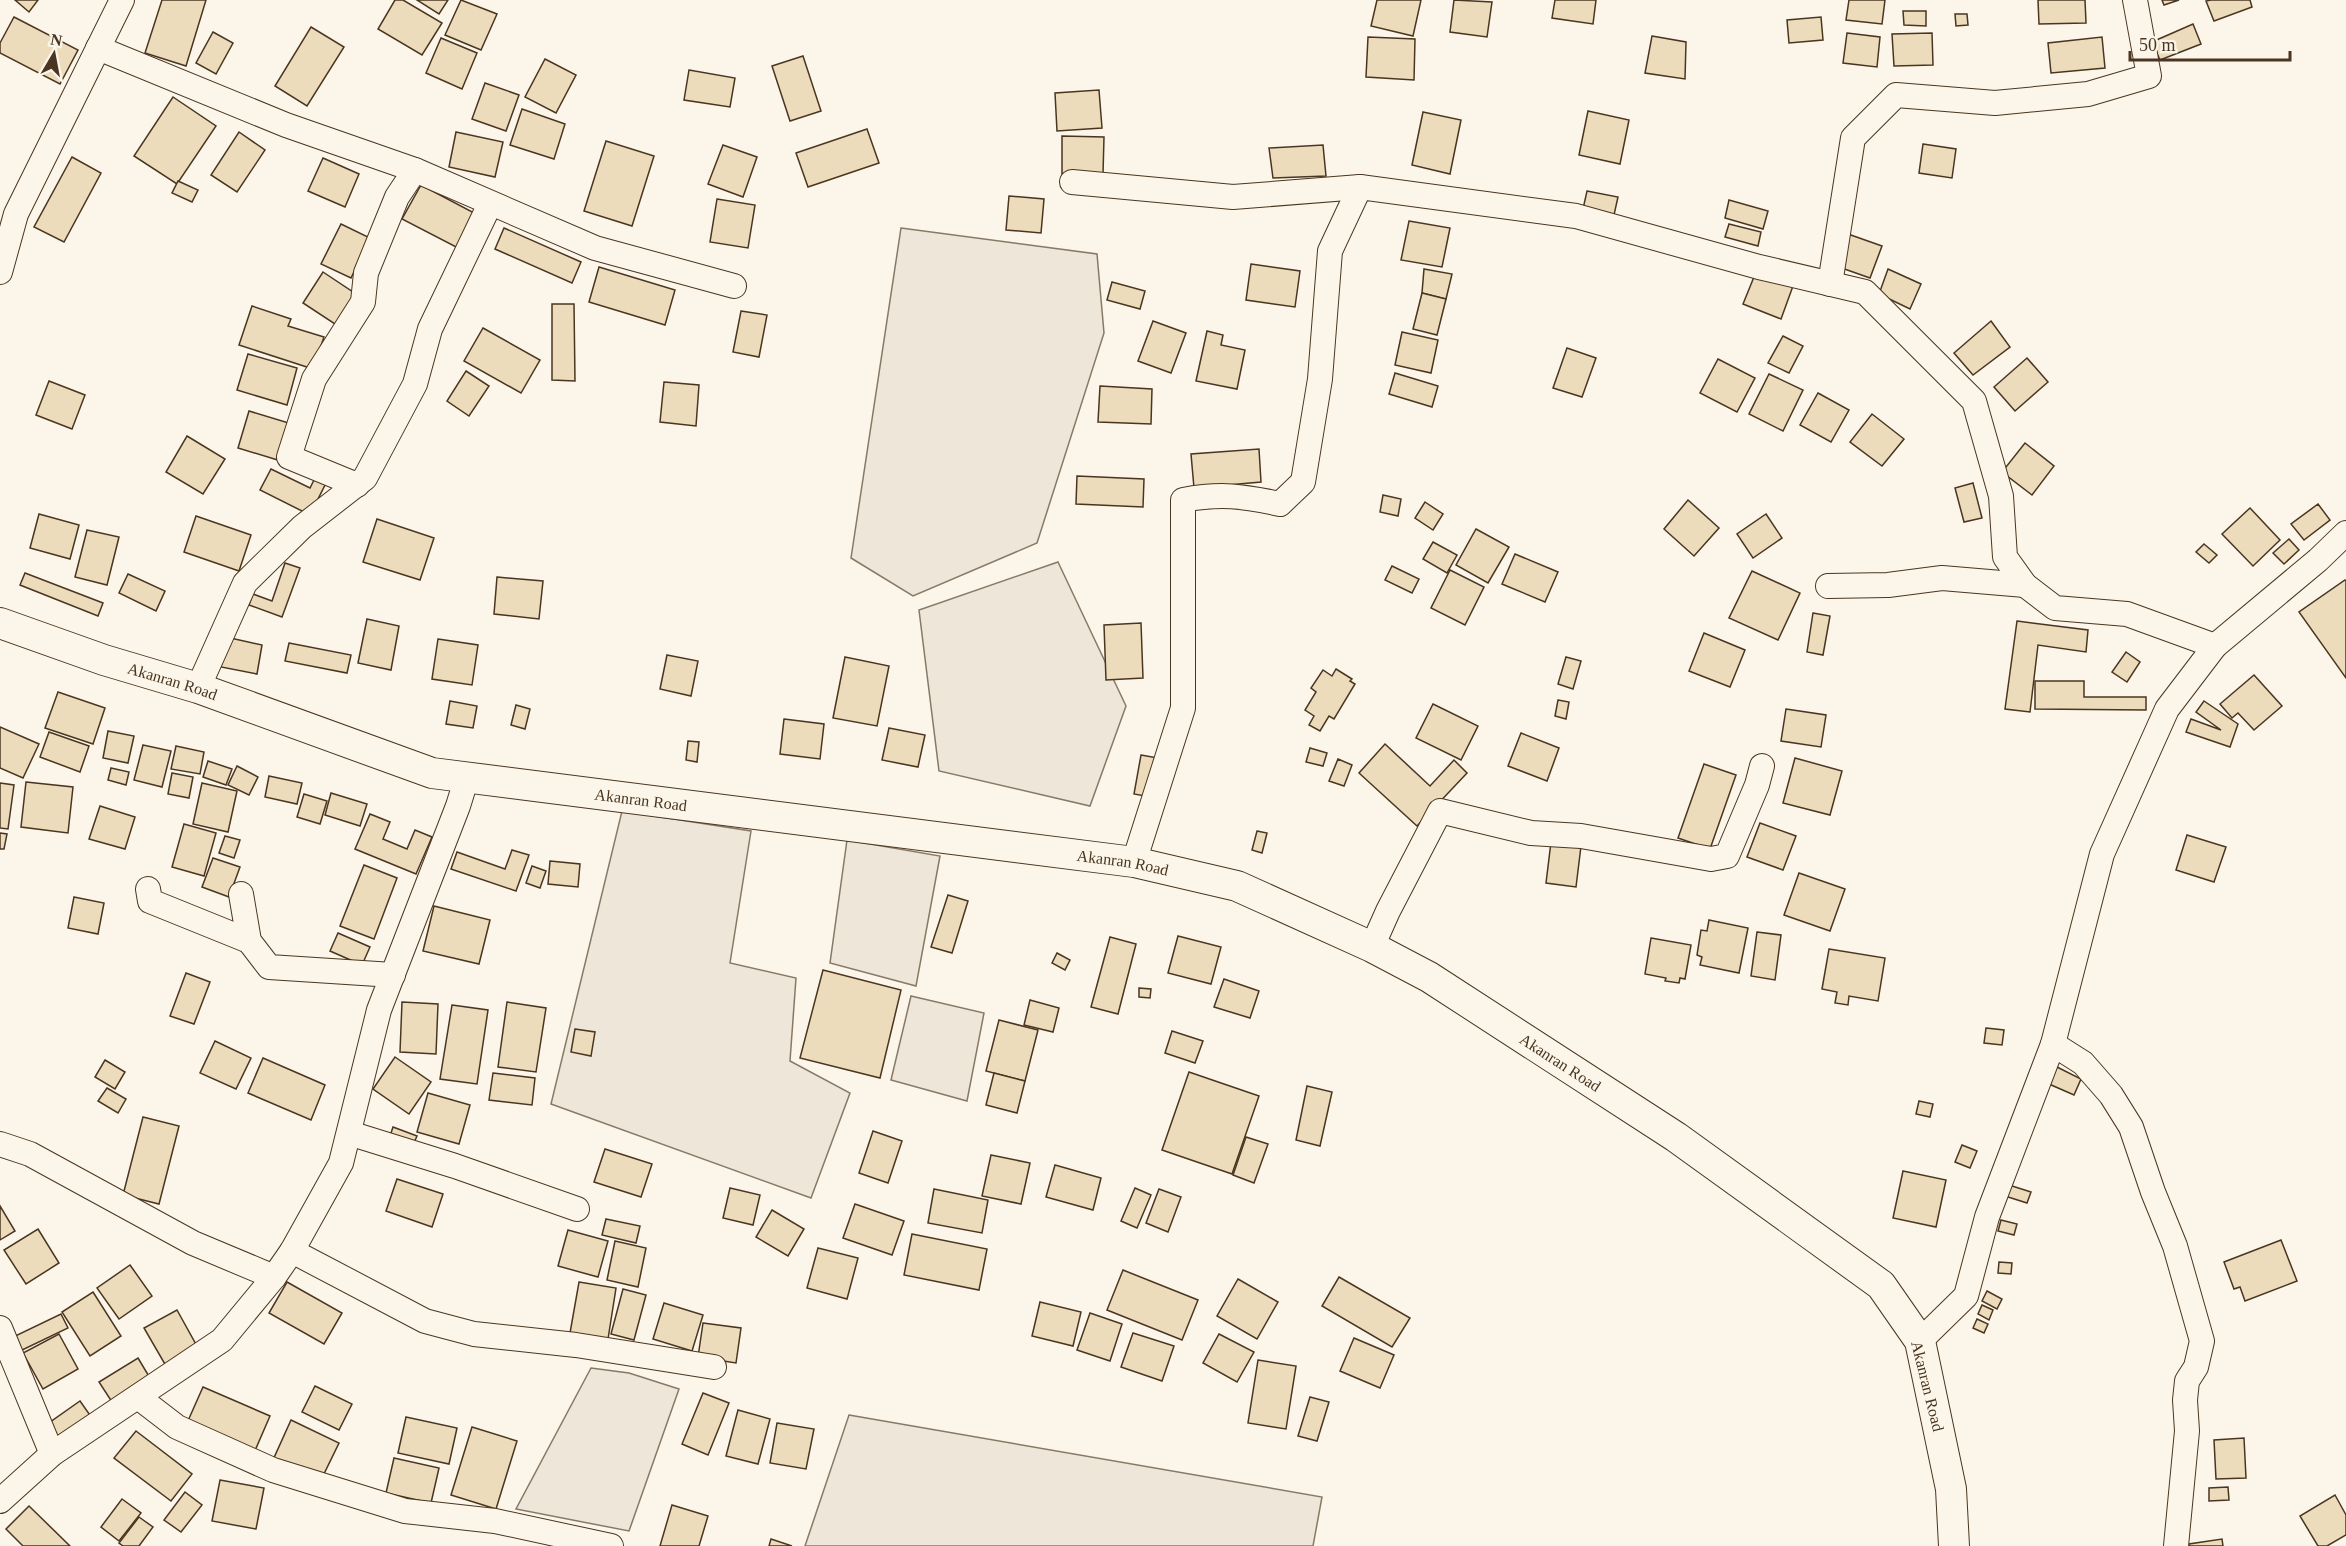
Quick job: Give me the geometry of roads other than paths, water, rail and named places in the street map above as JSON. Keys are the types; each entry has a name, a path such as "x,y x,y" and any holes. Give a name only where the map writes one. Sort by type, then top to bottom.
{"main road":[{"name":"Akanran Road","path":"0,623 104,660 198,688 432,773 1134,862 1237,886 1372,947 1429,977 1676,1137 1881,1285 1920,1341 1951,1490 1954,1546"}],"street":[{"path":"0,273 16,214 122,0"},
{"path":"1830,284 1853,138 1896,95 1995,103 2088,94 2149,76 2135,0"},
{"path":"98,48 286,125 415,170 596,248 734,286"},
{"path":"357,485 289,457 314,379 363,302 366,273 397,197 415,170"},
{"path":"1072,182 1233,197 1360,187 1576,216 1759,267 1865,292 1974,401 2001,496 2005,557 2025,585 2055,608 2127,614 2215,646"},
{"path":"1134,862 1183,708 1183,500 1211,495 1240,495 1280,504 1303,482 1320,379 1329,251 1360,187"},
{"path":"198,688 245,583 302,527 365,478 415,384 430,329 490,204"},
{"path":"1920,1341 1966,1296 1987,1217 2053,1044 2102,854 2167,709 2215,646 2318,560 2346,533"},
{"path":"1828,586 1888,585 1942,579 2025,585"},
{"path":"1372,947 1440,811 1531,833 1581,836 1711,859 1727,856 1757,785 1762,766"},
{"path":"0,1502 52,1454 222,1340 274,1277 292,1251 341,1163 379,1010 458,806 467,777"},
{"path":"148,889 150,901 249,941"},
{"path":"241,894 249,941 269,967 393,975"},
{"path":"2053,1044 2083,1063 2111,1095 2131,1127 2152,1192 2175,1246 2202,1341 2196,1366 2187,1381 2185,1400 2187,1431 2176,1546"},
{"path":"349,1133 455,1166 577,1209"},
{"path":"0,1144 30,1154 193,1243 274,1277"},
{"path":"292,1251 425,1321 464,1332 576,1345 714,1367"},
{"path":"0,1328 52,1454"},
{"path":"138,1397 177,1427 273,1470 405,1511 495,1521 612,1546"}]}
